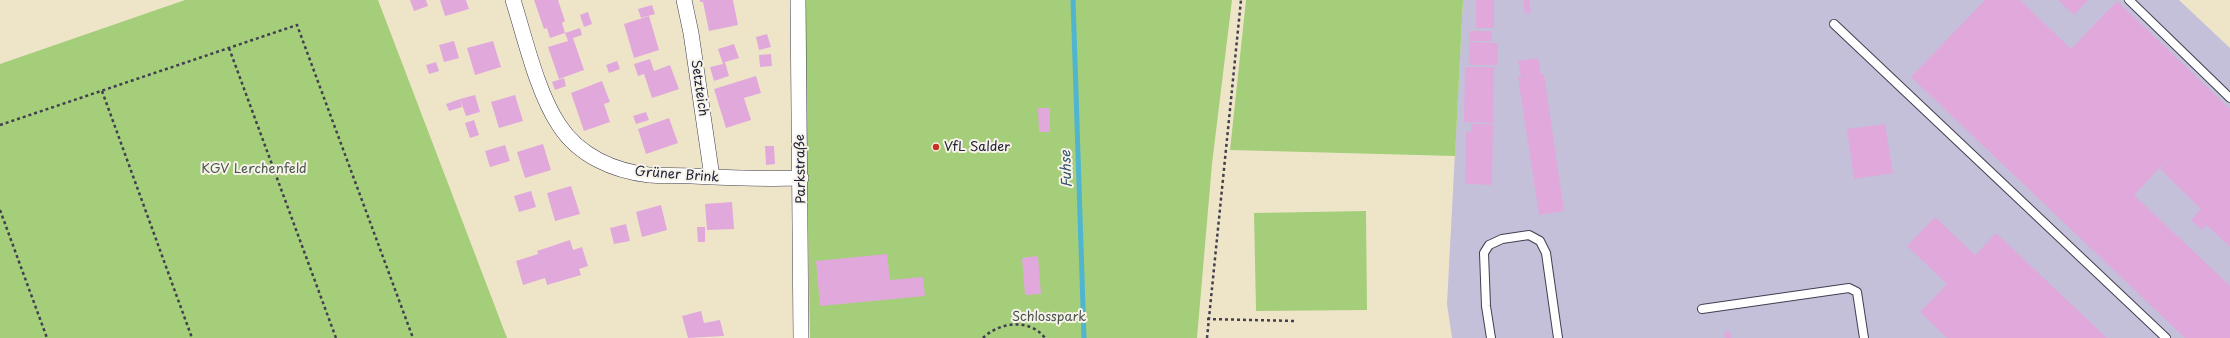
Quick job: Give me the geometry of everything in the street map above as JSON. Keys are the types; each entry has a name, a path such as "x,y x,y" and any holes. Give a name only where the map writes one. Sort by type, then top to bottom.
{"street":[{"name":"Grüner Brink","path":"513,0 548,106 572,143 607,165 627,172 650,175 748,180 801,178"},
{"name":"Setzteich","path":"684,0 691,33 712,177"},
{"name":"Parkstraße","path":"798,0 801,178 801,338"}],"lane":[{"path":"2129,0 2230,98"},
{"path":"1834,24 2166,338"},
{"path":"1491,338 1486,306 1484,253 1489,245 1502,239 1529,235 1540,241 1546,253 1558,338"},
{"path":"1702,309 1849,288 1857,292 1864,338"}],"path":[{"path":"1207,338 1207,319 1241,0"},
{"path":"0,125 297,25 413,338"},
{"path":"229,48 336,338"},
{"path":"102,91 192,338"},
{"path":"0,210 47,338"},
{"path":"1207,319 1296,321"},
{"path":"983,338 990,331 1012,324 1030,325 1044,338"}],"shaded area":[{"path":"1463,0 2179,0 2230,48 2230,338 1452,338 1447,304"}],"green space":[{"name":"KGV Lerchenfeld","path":"185,0 378,0 507,338 0,338 0,64"},
{"name":"Schlosspark","path":"804,0 1232,0 1212,164 1197,338 810,338"},
{"path":"1246,0 1463,0 1455,156 1230,150"},
{"path":"1366,211 1367,310 1256,311 1254,213"}],"building":[{"path":"410,0 426,0 428,6 414,11"},
{"path":"440,0 466,0 469,9 445,16"},
{"path":"534,0 558,0 565,21 562,23 565,33 550,38 547,28 560,23 544,29"},
{"path":"700,0 733,0 738,25 709,31 703,2 700,2"},
{"path":"1476,0 1494,0 1494,28 1476,28"},
{"path":"1523,0 1529,0 1531,13 1525,13"},
{"path":"1985,0 2020,0 2071,49 2117,1 2230,109 2230,247 2207,225 2202,230 2191,220 2201,209 2160,169 2169,158 2134,195 2230,286 2230,338 2185,338 1911,77"},
{"path":"2058,0 2088,0 2074,15"},
{"path":"652,5 655,14 641,18 638,9"},
{"path":"588,12 592,24 584,27 580,15"},
{"path":"649,16 659,50 634,58 624,24"},
{"path":"580,28 582,35 573,38 584,70 559,79 548,47 568,41 565,33"},
{"path":"1469,31 1492,31 1492,41 1469,41"},
{"path":"767,34 771,47 759,50 756,37"},
{"path":"454,41 459,58 444,62 439,45"},
{"path":"493,41 501,67 475,75 467,48"},
{"path":"1469,42 1498,43 1498,65 1469,65"},
{"path":"734,44 739,58 725,62 729,76 714,81 710,67 723,64 718,49"},
{"path":"771,54 772,66 760,67 759,55"},
{"path":"1538,58 1541,74 1544,74 1564,211 1539,215 1518,77 1521,77 1518,61"},
{"path":"650,59 654,71 670,65 679,89 652,98 644,74 638,76 634,64"},
{"path":"617,61 620,69 609,73 606,65"},
{"path":"436,62 439,71 429,74 426,65"},
{"path":"1465,67 1494,67 1493,123 1464,122"},
{"path":"756,76 761,93 744,98 751,120 726,128 714,89"},
{"path":"564,78 566,86 555,90 552,82"},
{"path":"602,81 610,102 604,104 610,122 584,131 571,93"},
{"path":"475,95 480,112 466,116 460,99"},
{"path":"515,95 523,121 499,128 491,102"},
{"path":"460,99 462,107 449,111 446,104"},
{"path":"1038,108 1050,108 1050,132 1039,132"},
{"path":"646,112 649,120 636,124 633,116"},
{"path":"669,118 678,143 646,154 638,129"},
{"path":"474,120 479,135 470,138 465,123"},
{"path":"1471,124 1493,124 1492,185 1465,184 1466,131 1471,132"},
{"path":"1885,124 1893,173 1854,179 1847,129"},
{"path":"543,144 551,170 525,178 517,152"},
{"path":"505,145 510,161 490,167 485,151"},
{"path":"765,146 774,146 775,164 766,165"},
{"path":"571,186 580,214 555,221 547,193"},
{"path":"531,191 536,207 519,212 514,196"},
{"path":"732,202 734,229 707,230 705,204"},
{"path":"661,205 667,230 642,237 636,212"},
{"path":"1935,217 1975,255 1996,233 2107,338 1947,338 1920,312 1947,284 1907,246"},
{"path":"626,224 630,241 614,244 610,228"},
{"path":"697,227 705,227 705,242 698,242"},
{"path":"570,240 573,250 582,247 588,266 579,269 581,275 547,285 545,278 523,285 516,261 538,254 537,251"},
{"path":"887,254 890,280 923,277 925,296 820,306 816,261"},
{"path":"1038,256 1041,294 1025,295 1022,258"},
{"path":"701,311 704,323 720,320 724,336 688,338 682,316"},
{"path":"1730,331 1731,338 1725,338 1724,332"}],"waterway":[{"name":"Fuhse","path":"1073,0 1084,338"}],"place":[{"name":"VfL Salder","path":"936,147"}]}
